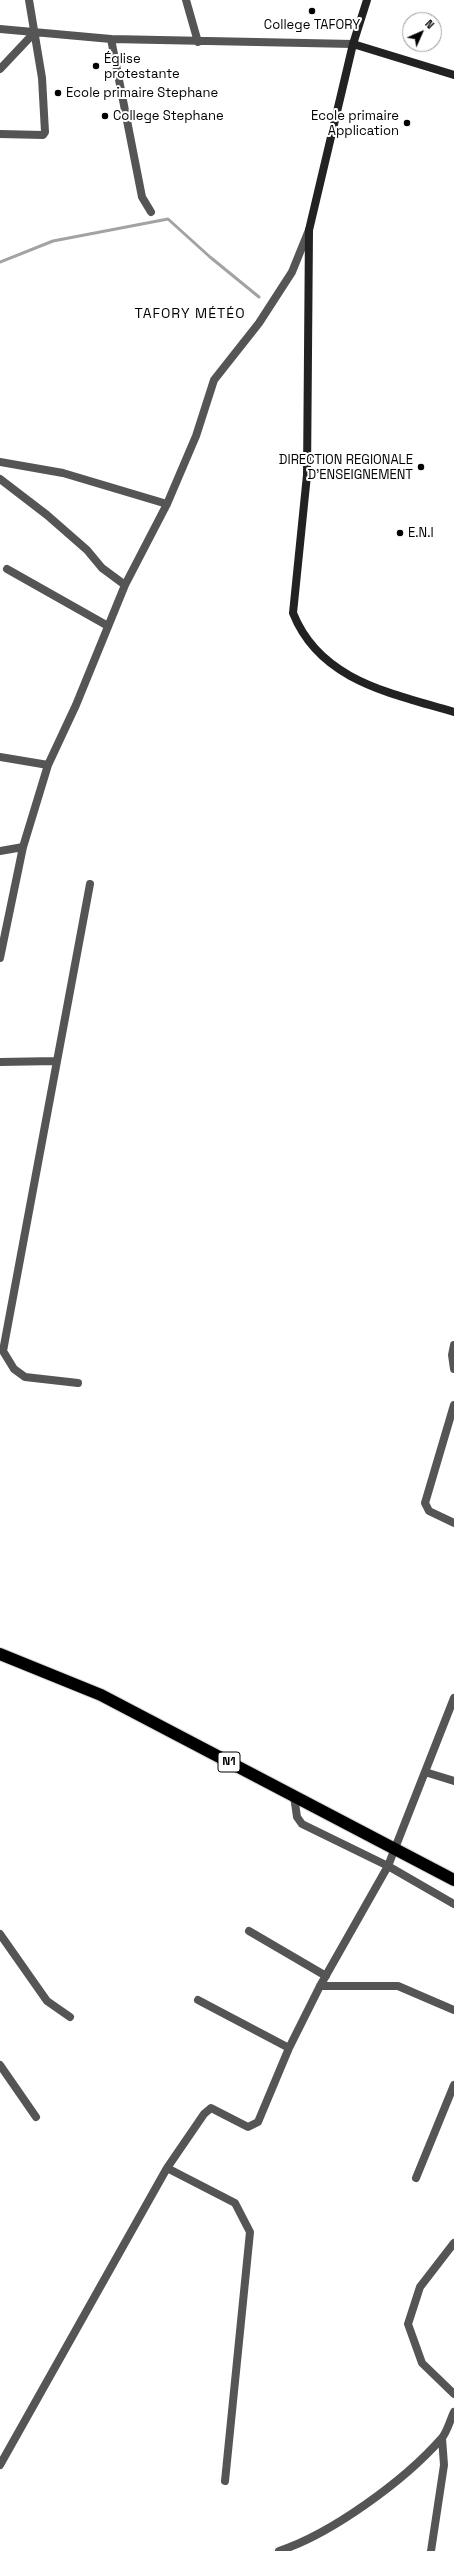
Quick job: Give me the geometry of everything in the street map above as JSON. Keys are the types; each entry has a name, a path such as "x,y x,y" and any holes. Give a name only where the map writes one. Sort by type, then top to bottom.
{"highway":[{"name":"N1","path":"0,1654 101,1695 454,1880"}],"street":[{"path":"0,134 43,135 45,132 42,78 29,0"},
{"path":"186,0 198,42"},
{"path":"0,958 23,847 48,765 125,585 167,504 196,436 214,380 259,323 288,279 309,230 354,44 367,0"},
{"path":"0,29 111,39 198,42 354,44 454,75"},
{"path":"0,69 34,33"},
{"path":"111,39 142,197 151,212"},
{"path":"309,230 307,475 293,613 300,632 312,646 337,669 373,687 454,712"},
{"path":"0,462 63,473 167,504"},
{"path":"0,479 47,515 87,550 102,568 125,585"},
{"path":"7,569 108,626"},
{"path":"0,756 48,765"},
{"path":"0,850 23,847"},
{"path":"78,1383 25,1377 14,1369 3,1351 90,884"},
{"path":"0,921 8,914"},
{"path":"0,1062 56,1061"},
{"path":"454,1345 452,1355 454,1369"},
{"path":"454,1405 424,1503 429,1511 454,1524"},
{"path":"0,2465 167,2168 204,2114 211,2108 248,2127 258,2122 288,2048 320,1986 396,1850 454,1698"},
{"path":"425,1772 454,1781"},
{"path":"294,1796 297,1817 302,1824 388,1866 454,1904"},
{"path":"249,1932 326,1976"},
{"path":"0,1934 48,2001 70,2017"},
{"path":"320,1986 398,1986 454,2010"},
{"path":"198,2000 288,2048"},
{"path":"0,2065 36,2117"},
{"path":"416,2178 454,2085"},
{"path":"167,2168 235,2203 250,2232 225,2481"},
{"path":"454,2243 420,2287 408,2324 422,2363 454,2394"},
{"path":"279,2551 328,2529 395,2482 442,2438 454,2412"},
{"path":"431,2551 444,2465 442,2438"}],"waterway":[{"path":"0,262 53,241 168,219 210,257 259,297"}],"place":[{"name":"College TAFORY","path":"312,11"},
{"name":"Église protestante","path":"96,66"},
{"name":"Ecole primaire Stephane","path":"58,93"},
{"name":"College Stephane","path":"105,116"},
{"name":"Ecole primaire Application","path":"407,123"},
{"name":"DIRECTION REGIONALE D'ENSEIGNEMENT","path":"421,467"},
{"name":"E.N.I","path":"400,533"}],"district":[{"name":"TAFORY MÉTÉO","path":"190,314"}]}
